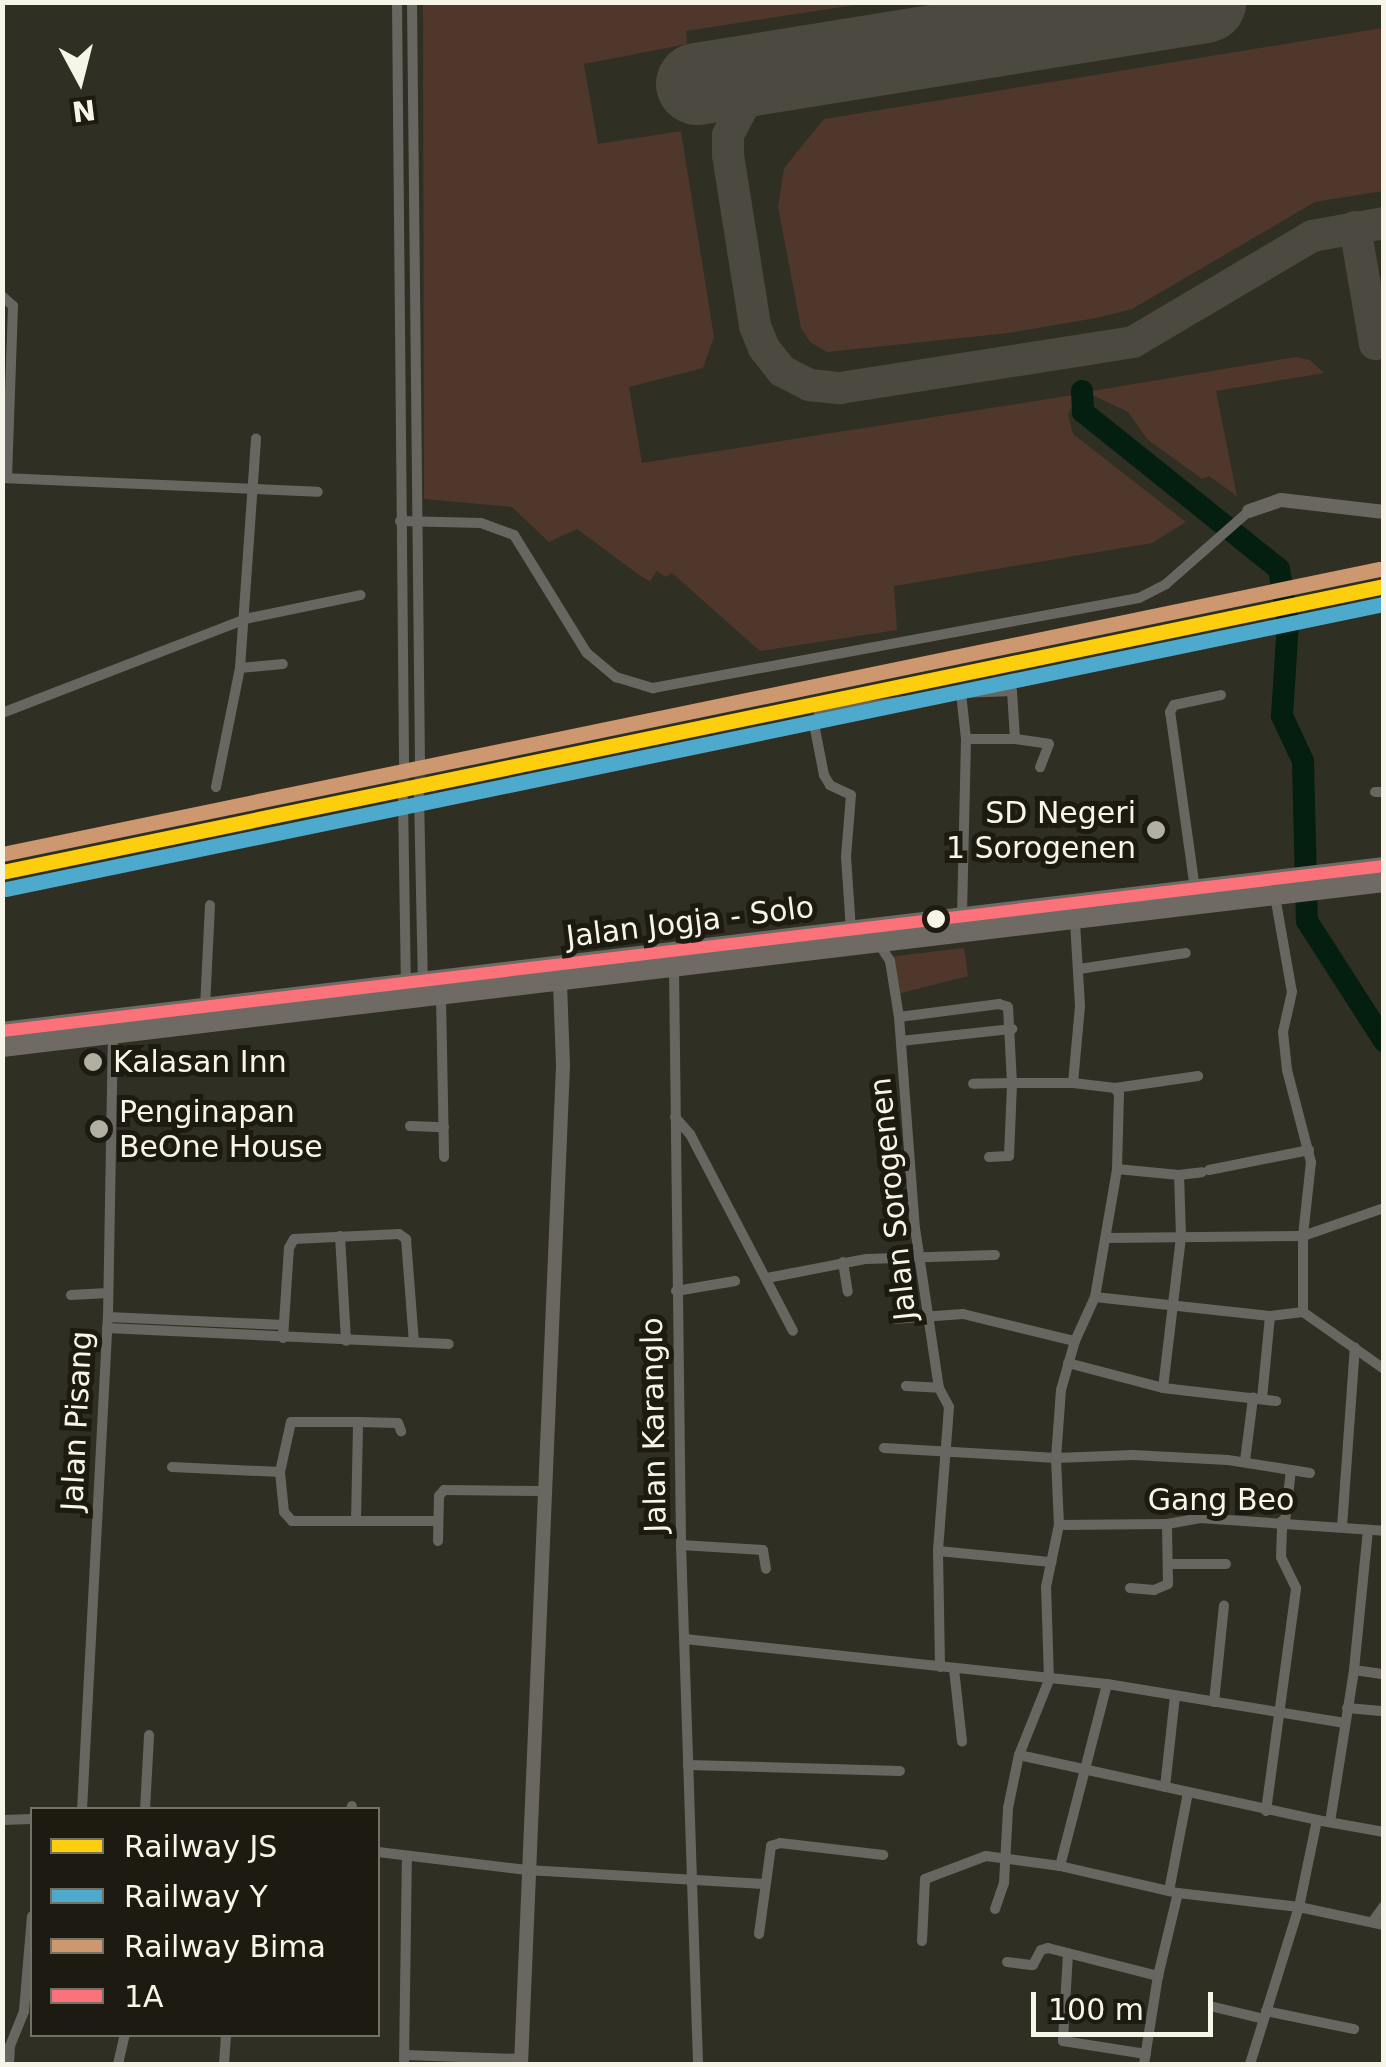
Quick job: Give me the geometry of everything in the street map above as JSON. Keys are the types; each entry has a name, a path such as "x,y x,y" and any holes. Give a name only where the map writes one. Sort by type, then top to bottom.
{"highway":[{"name":"Jalan Jogja - Solo","path":"2,1031 205,1008 560,983 1075,922 1345,879 1384,866"},
{"name":"Jalan Jogja - Solo","path":"1345,879 1384,883"},
{"name":"Jalan Jogja - Solo","path":"2,1048 420,993 850,930 1195,890 1282,890"}],"street":[{"path":"397,2 404,763"},
{"path":"412,2 420,761"},
{"path":"399,222 414,228"},
{"path":"2,296 13,306 4,478 318,492"},
{"path":"216,787 246,619 256,438"},
{"path":"400,520 481,523 514,535 588,653 616,677 653,688 1138,598 1166,584 1249,512 1281,500 1384,512"},
{"path":"2,712 246,619 362,596"},
{"path":"240,668 283,664"},
{"path":"850,930 846,857 851,795 830,785 824,775 816,729 820,714 961,693 1012,690 1015,738"},
{"path":"961,693 966,739 962,918"},
{"path":"1195,890 1170,712 1174,705 1220,695"},
{"path":"966,739 1015,738 1049,744 1040,768"},
{"path":"419,796 420,993"},
{"path":"403,799 420,993 444,1126 444,1157"},
{"path":"1282,890 1292,992 1284,1032 1288,1070 1309,1150 1303,1312"},
{"path":"205,1008 210,905"},
{"path":"1073,1083 1079,969 1075,922"},
{"name":"Jalan Sorogenen","path":"879,944 890,961 899,1017 908,1099 906,1144 911,1153 920,1257 939,1388 949,1407 938,1551 940,1666"},
{"path":"1079,969 1186,952"},
{"name":"Jalan Karanglo","path":"674,969 681,1545 698,2064"},
{"path":"408,1857 404,2060 521,2062 526,1870 563,1072 560,983"},
{"path":"899,1017 999,1004 1010,1010 1009,1156 989,1157"},
{"path":"901,1041 1012,1029"},
{"name":"Jalan Pisang","path":"82,1807 107,1322 113,1035"},
{"path":"972,1084 1073,1083 1116,1088 1198,1076"},
{"path":"996,1909 1004,1883 1008,1808 1019,1755 1049,1680 1046,1587 1059,1525 1056,1458 1061,1390 1074,1341 1095,1298 1107,1238 1118,1169 1120,1100 1116,1088"},
{"path":"675,1118 690,1134 793,1331"},
{"path":"410,1126 444,1126"},
{"path":"1118,1169 1179,1175 1309,1150"},
{"path":"1164,1388 1181,1237 1179,1175"},
{"path":"1107,1238 1303,1236 1384,1208"},
{"path":"283,1338 290,1244 294,1239 398,1234 406,1239 414,1342"},
{"path":"340,1236 346,1341"},
{"path":"767,1278 843,1262 996,1255"},
{"path":"843,1262 848,1292"},
{"path":"676,1291 735,1281"},
{"path":"71,1295 108,1293"},
{"path":"1095,1298 1270,1316 1303,1312 1384,1369"},
{"path":"894,1319 963,1314 1074,1341"},
{"path":"1245,1461 1270,1316"},
{"path":"107,1322 283,1325"},
{"path":"107,1322 283,1338 449,1344"},
{"path":"1342,1527 1355,1348"},
{"path":"1068,1363 1164,1388 1276,1401"},
{"path":"906,1386 939,1388"},
{"path":"401,1431 398,1424 292,1422 280,1472 287,1519 437,1521"},
{"path":"356,1521 358,1422"},
{"path":"884,1448 946,1448 1056,1458 1134,1455 1245,1461 1310,1474"},
{"path":"172,1468 280,1472"},
{"path":"1266,1811 1296,1588 1281,1557 1291,1470"},
{"path":"438,1542 437,1521 444,1490 543,1491"},
{"name":"Gang Beo","path":"1059,1525 1167,1524 1200,1518 1384,1531"},
{"path":"1130,1588 1163,1588 1170,1564 1167,1524"},
{"path":"1330,1822 1354,1670 1368,1530"},
{"path":"681,1545 762,1550 766,1569"},
{"path":"938,1551 1051,1562"},
{"path":"1170,1564 1226,1564"},
{"path":"1214,1702 1224,1606"},
{"path":"685,1640 1107,1684 1345,1723"},
{"path":"954,1669 962,1742"},
{"path":"1354,1670 1384,1674"},
{"path":"1060,1866 1107,1684"},
{"path":"1165,1787 1175,1696"},
{"path":"1348,1708 1384,1710"},
{"path":"146,1807 149,1735"},
{"path":"1019,1755 1266,1811 1384,1832"},
{"path":"688,1766 900,1771"},
{"path":"1068,1953 1063,2040 1145,2059 1188,1792"},
{"path":"2,1820 30,1819"},
{"path":"1264,2064 1250,2064 1299,1908 1317,1820"},
{"path":"760,1934 768,1850 780,1843 883,1855"},
{"path":"380,1852 526,1870 764,1884"},
{"path":"922,1942 921,1892 930,1874 986,1856 1060,1866 1174,1892 1378,1923 1384,1906"},
{"path":"9,2064 10,2046 24,2011 30,1940"},
{"path":"1007,1962 1033,1966 1041,1950 1048,1948 1158,1976"},
{"path":"1214,2007 1354,2029"},
{"path":"118,2064 124,2037"},
{"path":"224,2064 226,2037"}],"shaded area":[{"path":"423,3 868,3 686,31 687,44 584,64 598,144 681,131 714,337 703,368 629,387 642,463 1079,394 1068,414 1073,434 1186,522 1152,543 894,586 897,630 760,651 672,573 666,577 657,571 650,581 577,529 549,542 512,507 424,499"},
{"path":"1383,28 1383,191 1315,202 1132,309 1096,318 1009,333 827,352 810,342 801,328 778,207 784,168 824,119"},
{"path":"1296,357 1310,360 1324,373 1216,391 1237,496 1209,476 1202,479 1147,439 1128,412 1086,392"},
{"path":"964,948 968,976 894,995 887,957"}],"waterway":[{"path":"1082,391 1083,412 1279,569 1288,623 1282,716 1303,761 1307,921 1384,1041"}],"taxiway":[{"path":"806,67 767,82 746,101 728,135 728,155 755,326 764,348 782,371 809,385 840,388 1133,342 1312,236 1384,223"},
{"path":"1355,227 1375,344"}],"runway":[{"path":"697,84 1205,2"}],"tunnel":[{"path":"419,796 420,761"},
{"path":"403,799 404,763"}],"rail line":[{"name":"Bima","path":"2,854 1380,569"},
{"name":"JS","path":"2,872 1384,586"},
{"name":"Y","path":"6,889 1384,604"}],"transit line":[{"name":"1A","path":"2,1031 1384,866"}],"place":[{"name":"SD Negeri 1 Sorogenen","path":"1156,830"},
{"name":"Kalasan Inn","path":"93,1062"},
{"name":"Penginapan BeOne House","path":"99,1129"}]}
